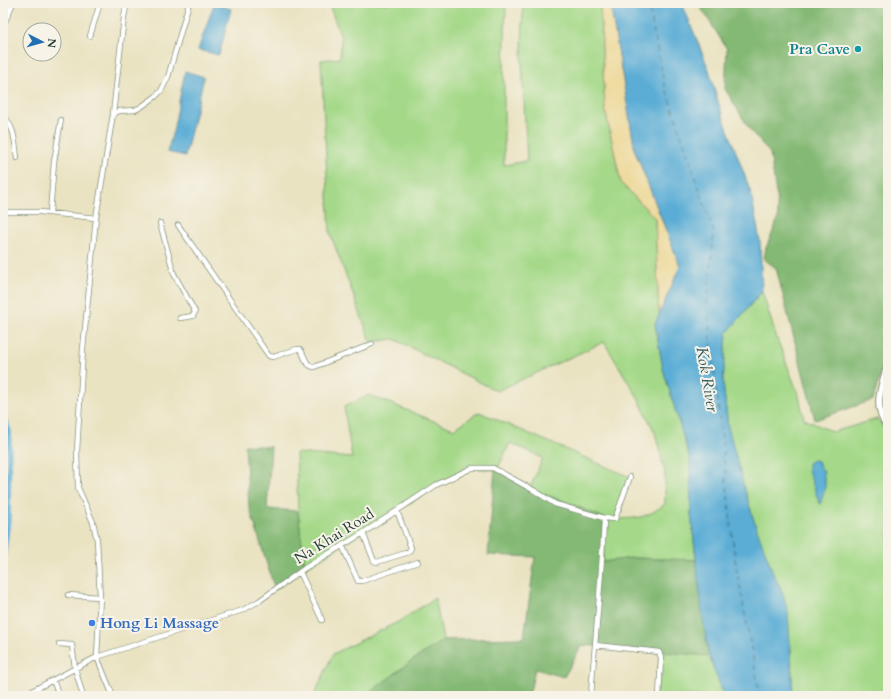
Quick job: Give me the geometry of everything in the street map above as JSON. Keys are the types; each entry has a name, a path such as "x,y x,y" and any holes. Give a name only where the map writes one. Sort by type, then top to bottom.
{"street":[{"path":"3,12 7,3"},
{"path":"3,26 13,3"},
{"path":"90,36 100,3"},
{"path":"113,696 96,657 100,597 97,540 92,522 78,488 77,451 83,349 96,218 113,114 124,17 129,3"},
{"path":"113,114 118,111 135,110 155,98 161,91 168,77 189,3"},
{"path":"3,116 6,118 13,131 18,158"},
{"path":"50,213 54,162 60,120"},
{"path":"3,212 50,213 96,218"},
{"path":"160,223 174,274 195,312 193,316 180,318"},
{"path":"178,224 269,356 300,349 308,364 314,367 372,344"},
{"path":"888,364 880,395 879,412 888,428"},
{"name":"Na Khai Road","path":"24,696 96,657 243,610 436,485 472,468 493,468 555,504 604,518"},
{"path":"592,696 595,644 603,562 604,518 615,520 630,477"},
{"path":"363,533 374,561 377,562 409,552 411,548 397,511"},
{"path":"342,545 358,581 362,581 418,562"},
{"path":"300,572 322,620"},
{"path":"68,595 100,597"},
{"path":"59,644 72,645 75,668 83,696"},
{"path":"595,644 659,652 661,658 659,696"},
{"path":"53,680 59,696"}],"green space":[{"path":"310,3 506,3 504,165 527,161 522,61 523,3 600,3 605,109 621,183 655,218 659,315 655,324 663,369 690,459 691,514 696,560 634,558 603,562 535,491 530,488 543,458 510,443 497,470 472,468 456,475 305,568 298,511 296,453 352,458 344,407 369,395 454,429 479,412 630,477 615,519 642,517 652,513 665,504 665,472 655,433 637,396 604,342 497,391 394,339 371,342 330,233 321,60 340,58 341,37 330,7"},
{"path":"698,3 888,3 888,349 873,400 815,420 776,268 764,259 766,248 778,219 777,200 770,153 750,130 725,89 727,49"},
{"path":"762,291 776,336 799,396 804,419 833,432 877,419 888,433 888,696 793,696 791,646 781,589 773,573 754,521 744,487 728,427 723,382 727,333"},
{"path":"245,445 271,447 267,509 298,511 305,568 275,590 249,506"},
{"path":"495,469 535,491 604,518 603,562 631,558 696,560 709,656 582,645 564,677 535,669 529,696 365,696 410,662 443,640 524,638 535,557 488,555"},
{"path":"435,598 443,640 524,638 502,696 314,696 333,654 400,621"},
{"path":"663,651 709,656 724,696 656,696 660,654"}],"sand":[{"path":"600,3 610,3 635,151 680,266 659,315 655,218 621,183 605,109"}],"water":[{"name":"Kok River","path":"610,3 682,3 709,70 720,108 751,193 760,241 762,291 727,333 723,382 728,427 744,487 754,521 773,573 781,589 788,611 793,696 724,696 709,656 703,620 691,514 690,459 663,369 655,324 680,266 635,151"},
{"path":"214,4 231,9 219,55 198,50"},
{"path":"185,71 204,77 185,156 167,152 173,132"},
{"path":"813,460 818,461 820,468 824,471 825,487 820,505 808,470 808,463"}],"waterway":[{"path":"3,420 6,422 9,432 8,520 3,557"}],"ferry route":[{"path":"648,3 664,83 714,233 707,305 735,560 760,696"}],"place":[{"name":"Pra Cave","path":"858,49"},
{"name":"Hong Li Massage","path":"92,623"}]}
